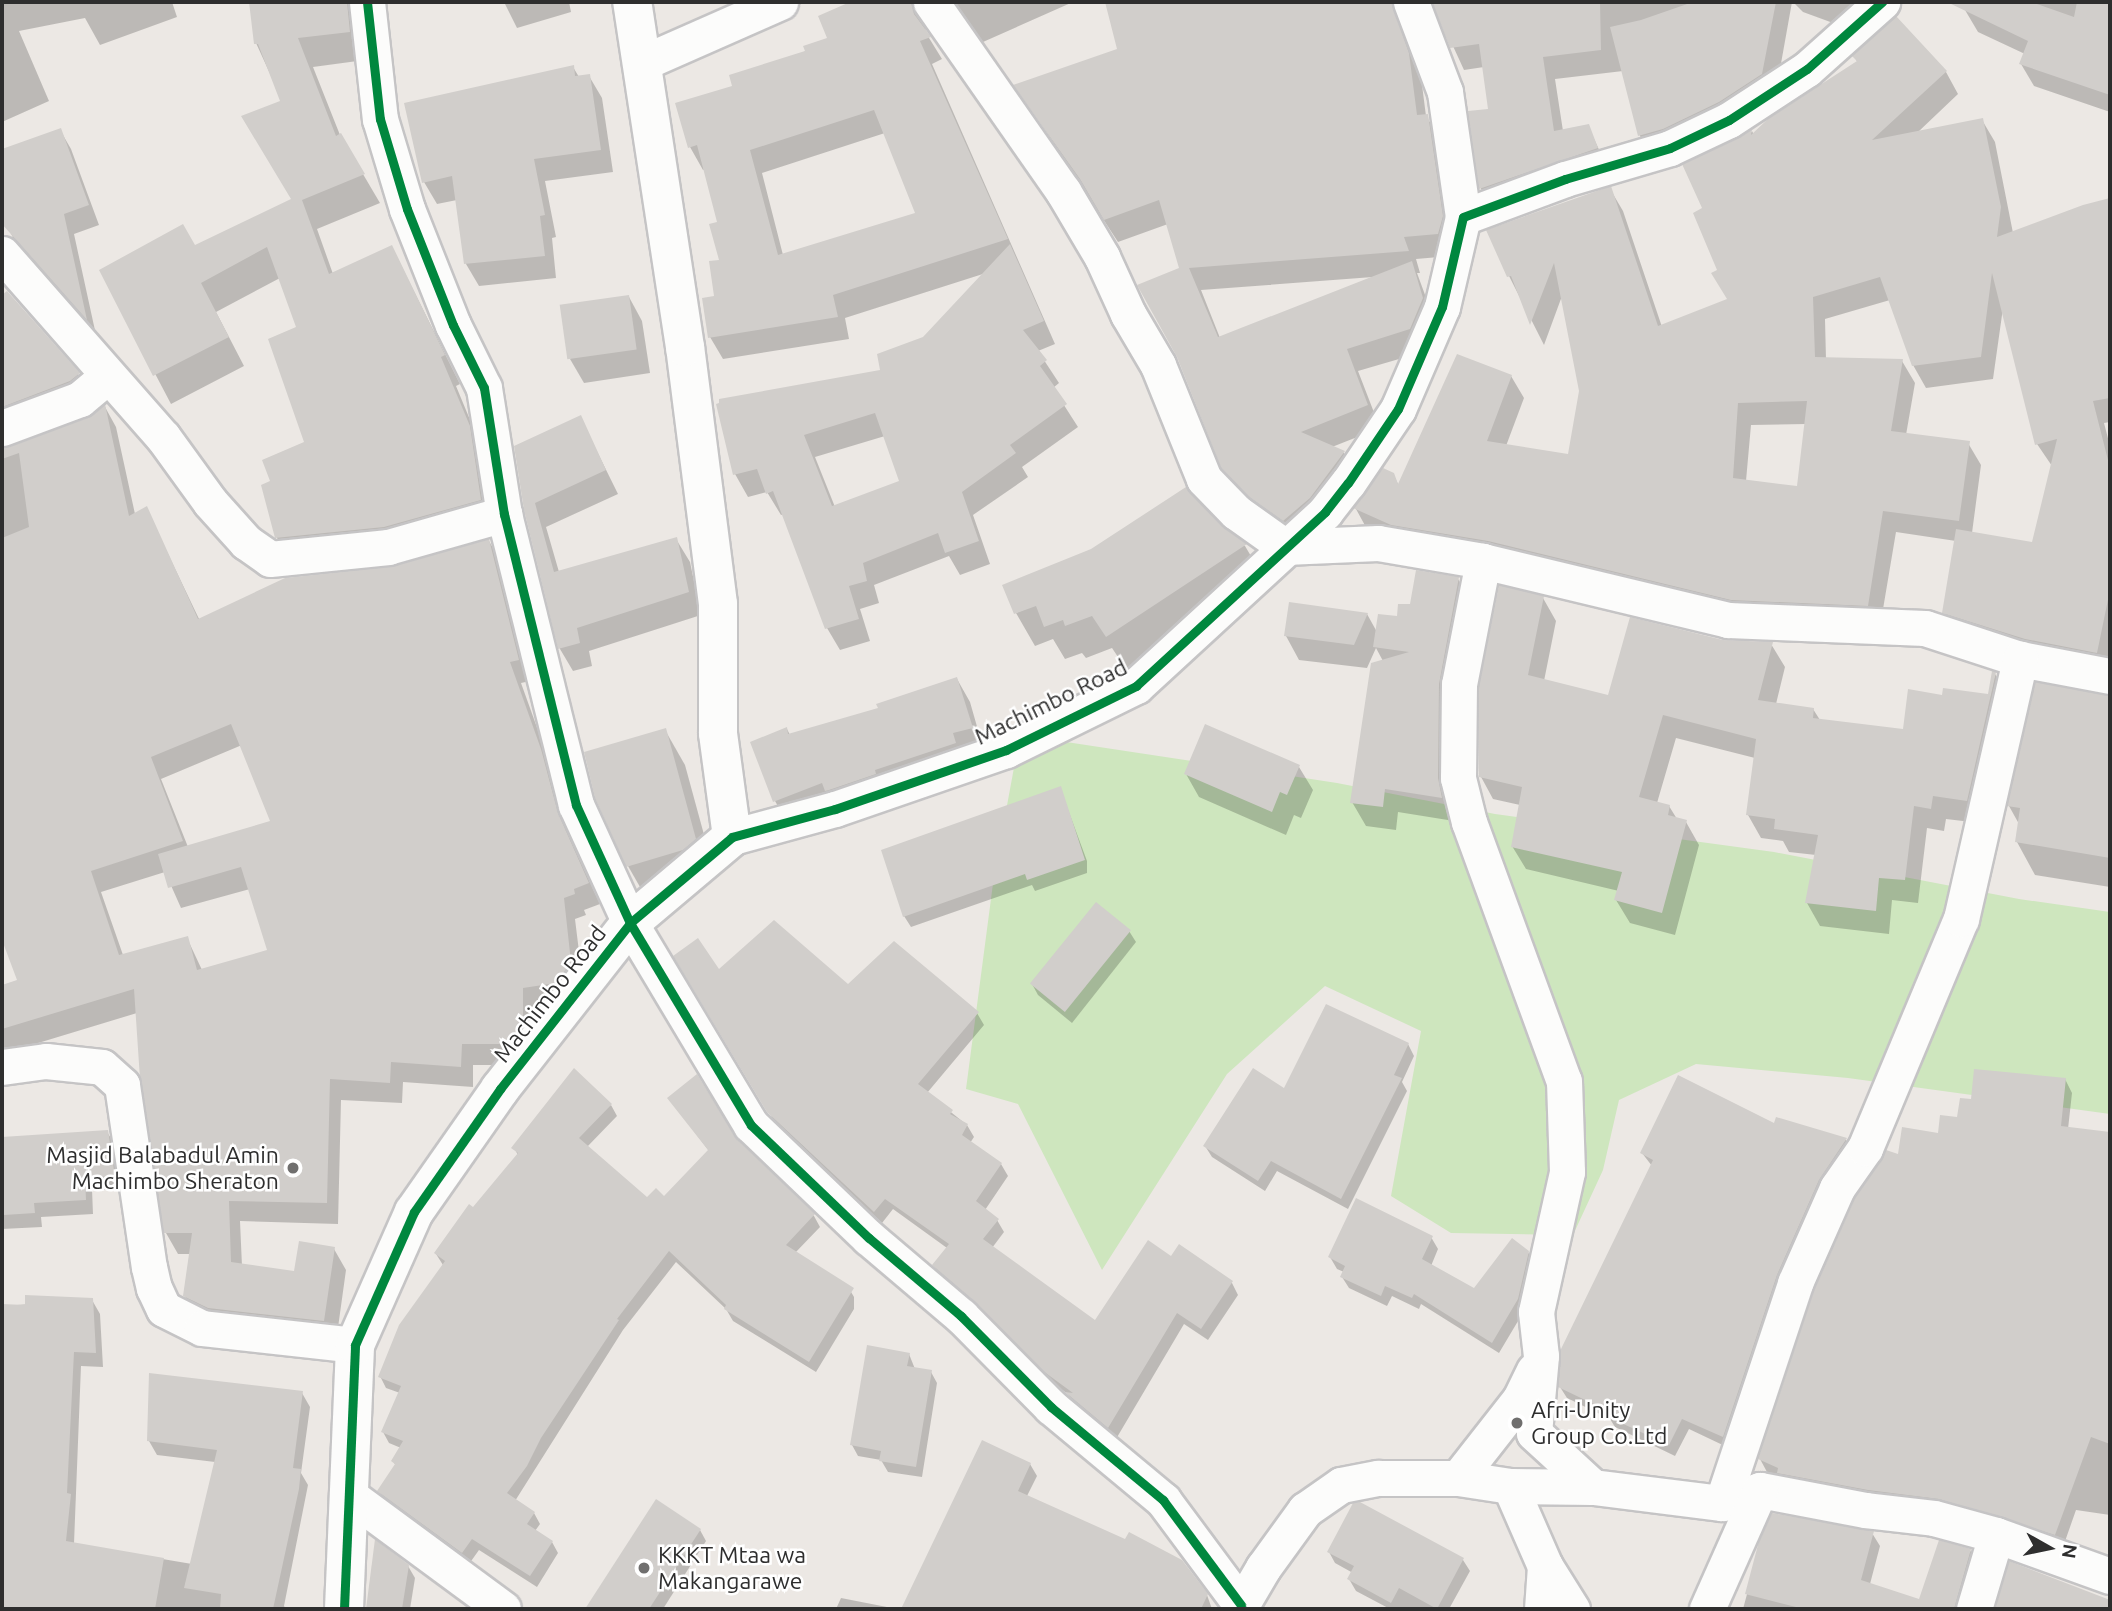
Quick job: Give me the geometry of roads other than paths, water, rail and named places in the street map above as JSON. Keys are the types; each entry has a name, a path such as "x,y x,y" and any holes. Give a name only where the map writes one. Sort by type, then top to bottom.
{"street":[{"path":"367,2 380,119 407,209 453,325 484,387 504,514 576,805 630,923 751,1125 869,1238 961,1316 1051,1407 1163,1500 1240,1607 1263,1568 1305,1510 1341,1485 1378,1478 1458,1478 1510,1486 1593,1487 1722,1503 1760,1490 1865,1510 1934,1518 1996,1535 2110,1576"},
{"path":"632,2 685,347 718,604 718,733 732,837"},
{"path":"642,63 780,2"},
{"path":"931,2 1063,191 1102,257 1128,314 1158,365 1204,479 1236,512 1285,547 1378,543 1483,561 1728,620 1925,628 2020,659 2110,676"},
{"path":"1411,2 1445,92 1463,216 1565,179 1670,148 1730,120 1807,69 1882,2"},
{"name":"Machimbo Road","path":"344,1609 355,1345 414,1212 500,1089 630,923 687,878 732,837 835,809 1006,750 1136,685 1325,512 1398,409 1442,307 1463,216"},
{"path":"2,256 163,437 210,502 246,542 270,559 388,547 504,514"},
{"path":"2,428 80,399 107,376"},
{"path":"1483,561 1459,684 1458,778 1469,822 1564,1081 1567,1172 1536,1312 1541,1356 1534,1433 1593,1487"},
{"path":"1722,1503 1795,1283 1837,1188 1866,1148 1961,919 2020,659"},
{"path":"2,1067 46,1061 102,1068 122,1085 149,1267 154,1288 164,1309 202,1328 355,1345"},
{"path":"1458,1478 1520,1399 1541,1356"},
{"path":"1510,1486 1545,1566 1572,1609"},
{"path":"1707,1609 1760,1490"},
{"path":"350,1496 503,1609"},
{"path":"1974,1609 1996,1535"},
{"path":"1542,1609 1545,1566"}],"place":[{"name":"Masjid Balabadul Amin Machimbo Sheraton","path":"293,1168"},
{"name":"Afri-Unity Group Co.Ltd","path":"1517,1423"},
{"name":"KKKT Mtaa wa Makangarawe","path":"644,1568"}]}
